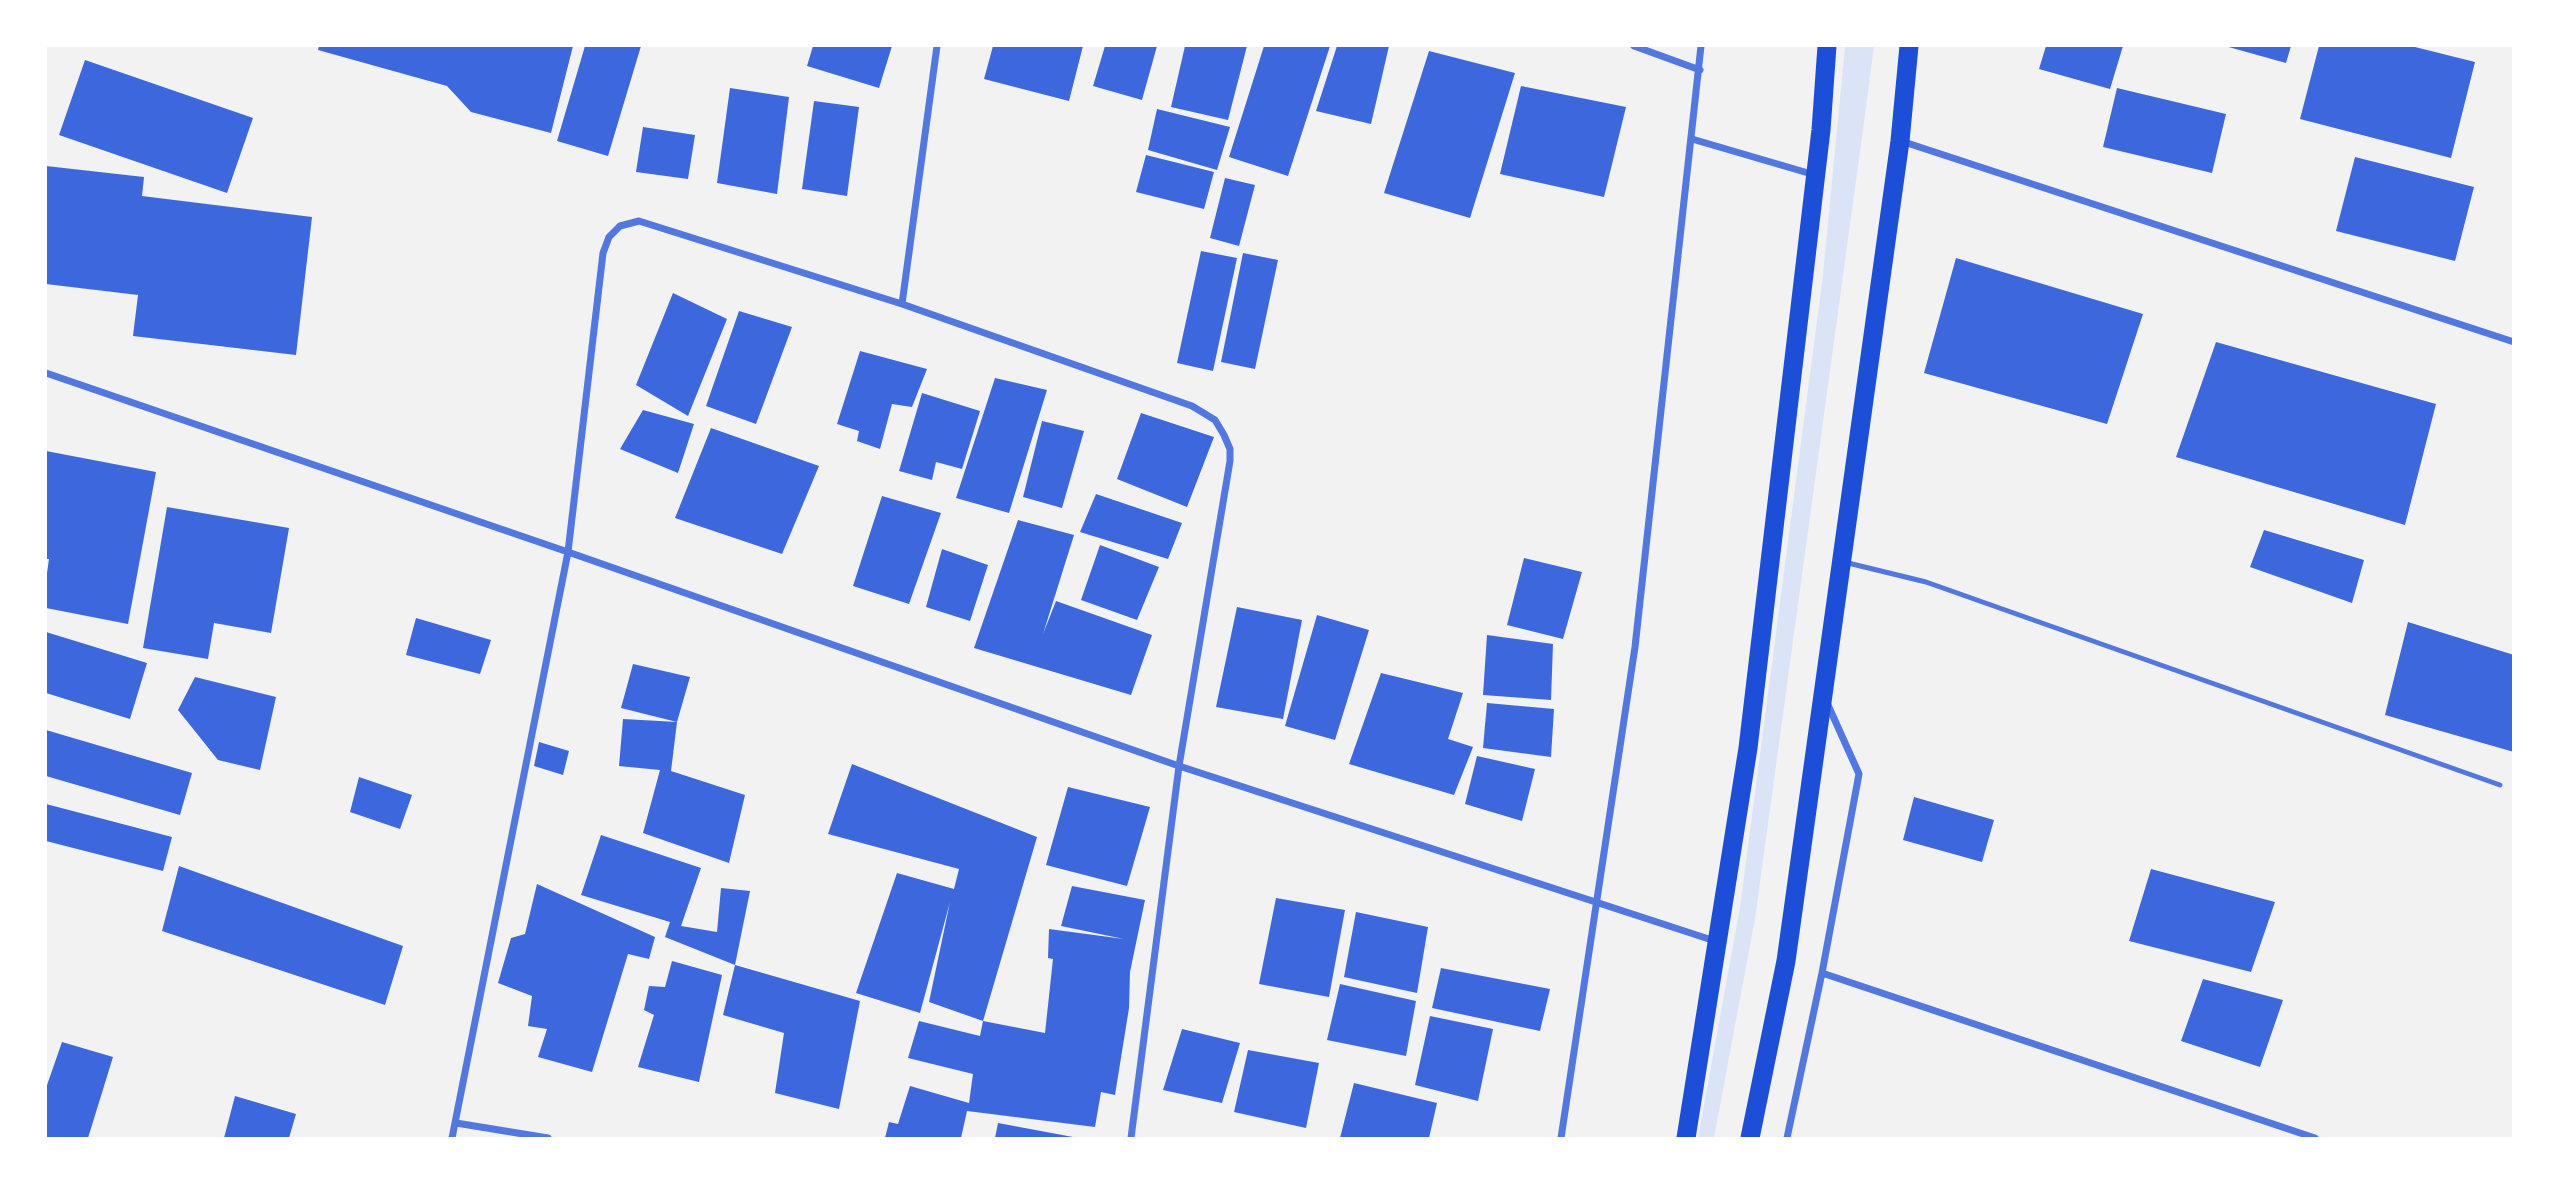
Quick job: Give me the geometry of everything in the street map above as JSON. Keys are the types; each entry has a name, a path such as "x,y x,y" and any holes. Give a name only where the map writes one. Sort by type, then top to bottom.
{"highway":[{"path":"1686,1139 1748,748 1815,175 1827,46"},
{"path":"1750,1139 1786,961 1900,141 1909,46"}],"street":[{"path":"902,304 937,46"},
{"path":"1634,46 1699,70"},
{"path":"1561,1139 1635,648 1701,46"},
{"path":"1692,139 1815,175"},
{"path":"1900,141 2514,342"},
{"path":"452,1139 568,552 603,253 609,237 620,226 639,221 902,304 1192,406 1215,420 1230,449 1179,766 1131,1139"},
{"path":"46,373 1179,766 1718,943"},
{"path":"1787,1139 1822,973 1859,774 1822,693"},
{"path":"1822,973 2315,1139"},
{"path":"456,1123 548,1139"}],"lane":[{"path":"1841,561 1926,582 2500,785"}],"shaded area":[{"path":"1845,46 1874,46 1865,115 1755,919 1714,1138 1698,1138 1740,907 1823,275"}],"building":[{"path":"319,46 573,46 551,133 471,112 447,86 318,50"},
{"path":"585,46 641,46 608,156 557,141"},
{"path":"813,46 892,46 879,88 807,66"},
{"path":"993,46 1083,46 1069,101 984,79"},
{"path":"1105,46 1157,46 1142,100 1093,86"},
{"path":"1185,46 1247,46 1228,120 1171,107"},
{"path":"1264,46 1330,46 1288,176 1229,157"},
{"path":"1337,46 1389,46 1371,124 1316,111"},
{"path":"2046,46 2123,46 2110,89 2039,69"},
{"path":"2225,46 2291,46 2286,63"},
{"path":"2319,46 2411,46 2475,62 2451,158 2300,119"},
{"path":"1429,51 1515,73 1470,218 1384,193"},
{"path":"85,60 253,118 227,193 59,135"},
{"path":"1521,86 1626,107 1604,197 1500,174"},
{"path":"730,88 789,97 777,194 717,183"},
{"path":"2117,88 2226,114 2212,173 2103,147"},
{"path":"814,101 859,107 847,196 802,189"},
{"path":"1157,109 1230,127 1217,170 1148,150"},
{"path":"643,127 695,135 688,179 636,172"},
{"path":"1146,155 1214,172 1204,209 1136,192"},
{"path":"2355,157 2474,187 2455,261 2336,231"},
{"path":"46,166 144,177 142,196 312,217 296,355 133,336 138,295 46,284"},
{"path":"1225,178 1255,185 1239,246 1210,238"},
{"path":"1201,251 1237,258 1213,371 1177,363"},
{"path":"1243,253 1278,260 1255,369 1221,362"},
{"path":"1956,258 2143,314 2107,424 1924,373"},
{"path":"673,293 727,319 688,416 636,385"},
{"path":"739,311 792,327 756,424 706,406"},
{"path":"2216,342 2436,404 2405,525 2176,457"},
{"path":"860,351 927,369 912,407 892,404 880,449 857,441 859,431 837,424"},
{"path":"995,378 1047,390 1009,513 956,498"},
{"path":"922,393 980,411 962,469 936,462 932,480 899,471"},
{"path":"643,410 694,424 678,473 620,449"},
{"path":"1141,413 1214,437 1187,507 1117,479"},
{"path":"1042,421 1084,431 1062,508 1023,497"},
{"path":"711,428 819,466 782,554 675,518"},
{"path":"46,451 156,472 128,624 46,608 49,559 46,559"},
{"path":"1096,494 1182,523 1168,559 1080,532"},
{"path":"882,496 941,513 909,604 853,586"},
{"path":"167,507 289,528 271,633 214,623 208,659 143,648"},
{"path":"1018,520 1074,535 1043,634 1056,601 1152,635 1131,695 974,648"},
{"path":"2264,530 2364,560 2352,603 2250,567"},
{"path":"1100,545 1159,567 1137,620 1081,600"},
{"path":"942,549 988,565 970,621 926,607"},
{"path":"1524,558 1582,572 1563,639 1507,625"},
{"path":"1237,607 1302,620 1283,719 1216,707"},
{"path":"1317,615 1369,630 1335,740 1285,726"},
{"path":"416,618 491,640 480,674 406,655"},
{"path":"2408,622 2514,655 2514,752 2385,715"},
{"path":"46,632 147,663 130,719 46,693"},
{"path":"1487,635 1553,644 1551,700 1483,695"},
{"path":"633,664 690,677 677,722 621,708"},
{"path":"1381,673 1463,693 1448,739 1473,747 1454,795 1349,764"},
{"path":"195,677 276,697 260,770 218,760 178,710"},
{"path":"1487,703 1554,709 1551,757 1483,748"},
{"path":"623,719 677,722 671,771 745,795 729,863 643,833 660,770 619,766"},
{"path":"46,730 192,773 180,815 46,776"},
{"path":"539,742 569,751 563,775 534,766"},
{"path":"1477,756 1535,769 1522,821 1465,804"},
{"path":"852,764 1037,837 983,1021 929,1002 950,902 920,1013 856,993 897,873 954,889 959,869 828,834"},
{"path":"359,777 412,795 400,829 350,812"},
{"path":"1068,787 1150,807 1127,886 1046,865"},
{"path":"1914,797 1994,820 1982,862 1903,840"},
{"path":"46,804 172,837 163,871 46,841"},
{"path":"601,835 701,868 681,926 717,932 721,888 750,891 735,965 665,937 670,922 581,895"},
{"path":"179,866 403,946 385,1005 162,931"},
{"path":"2151,869 2275,902 2251,972 2129,941"},
{"path":"537,884 655,937 649,959 628,954 592,1072 538,1057 547,1029 528,1026 532,996 498,983 511,938 525,934"},
{"path":"1072,886 1145,900 1130,972 1129,1008 1115,1095 1101,1092 1095,1127 967,1111 961,1138 885,1138 889,1122 898,1124 910,1086 969,1103 973,1074 908,1058 919,1021 980,1036 983,1021 1045,1033 1053,959 1048,958 1049,929 1124,939 1061,926"},
{"path":"1276,898 1345,910 1329,997 1259,984"},
{"path":"1356,912 1428,927 1417,993 1344,977"},
{"path":"672,961 722,975 699,1082 638,1067 654,1015 644,1010 649,986 665,987"},
{"path":"735,965 860,1001 839,1109 775,1093 784,1033 723,1015"},
{"path":"1441,968 1550,989 1540,1031 1432,1008"},
{"path":"2203,979 2283,1000 2260,1067 2181,1041"},
{"path":"1340,984 1416,1001 1406,1056 1327,1040"},
{"path":"1430,1016 1493,1029 1478,1101 1415,1085"},
{"path":"1182,1029 1240,1043 1222,1103 1163,1090"},
{"path":"62,1042 113,1057 88,1138 46,1137 46,1088"},
{"path":"1248,1050 1319,1063 1306,1128 1234,1112"},
{"path":"1354,1083 1437,1103 1429,1138 1340,1138"},
{"path":"235,1096 296,1114 289,1138 224,1138"},
{"path":"998,1123 1073,1137 1073,1138 995,1138"}]}
